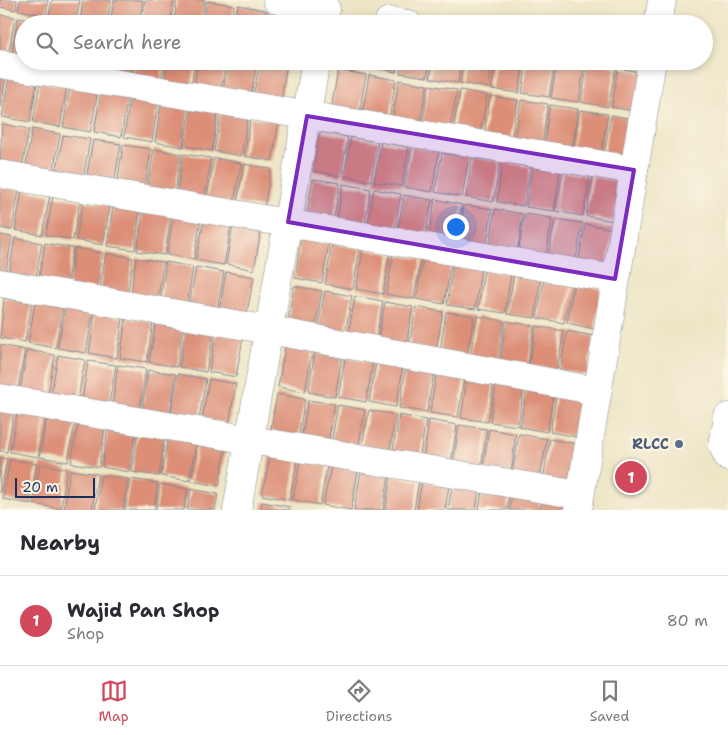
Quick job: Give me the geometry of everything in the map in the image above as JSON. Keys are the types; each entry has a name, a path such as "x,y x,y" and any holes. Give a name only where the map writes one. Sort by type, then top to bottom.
{"street":[{"path":"277,0 325,11"},
{"path":"660,15 662,0"},
{"path":"0,64 15,67"},
{"path":"35,70 634,170"},
{"path":"237,510 315,70"},
{"path":"0,398 250,440 579,503 650,70"},
{"path":"0,174 615,279"},
{"path":"0,284 269,330 597,391"},
{"path":"728,417 723,446 728,458"}],"highlighted area":[{"path":"307,116 634,170 615,279 288,222"}],"building":[{"path":"0,0 17,0 16,10 0,7"},
{"path":"20,0 48,0 46,15 18,10"},
{"path":"52,0 80,0 77,15 49,15"},
{"path":"83,0 111,0 108,15 81,15"},
{"path":"114,0 143,0 140,15 112,15"},
{"path":"145,0 174,0 172,15 143,15"},
{"path":"177,0 205,0 202,15 174,15"},
{"path":"207,1 234,5 233,15 205,15"},
{"path":"238,5 265,10 264,15 236,15"},
{"path":"267,10 295,15 266,15"},
{"path":"0,15 15,17 8,57 0,55"},
{"path":"15,35 15,58 11,57"},
{"path":"83,70 100,70 100,73"},
{"path":"102,70 131,70 130,78 102,73"},
{"path":"134,70 163,70 161,82 133,78"},
{"path":"166,70 194,70 191,87 164,83"},
{"path":"197,70 224,70 221,91 194,87"},
{"path":"227,70 255,70 251,96 223,92"},
{"path":"258,70 286,70 281,102 253,97"},
{"path":"338,70 366,75 359,114 331,109"},
{"path":"400,70 428,70 427,77 400,73"},
{"path":"431,70 460,70 458,83 430,78"},
{"path":"462,70 491,70 488,88 460,83"},
{"path":"494,70 523,70 519,93 491,89"},
{"path":"526,70 554,70 549,97 522,93"},
{"path":"556,70 584,70 579,102 551,98"},
{"path":"587,70 615,70 608,107 581,102"},
{"path":"618,70 645,73 638,112 611,107"},
{"path":"369,75 396,80 389,119 362,114"},
{"path":"0,76 6,77 1,107 0,107"},
{"path":"9,77 37,82 30,122 2,117"},
{"path":"399,80 427,85 420,125 392,120"},
{"path":"40,82 67,87 60,127 33,122"},
{"path":"429,85 457,90 450,130 422,125"},
{"path":"70,87 98,92 90,132 63,127"},
{"path":"460,90 487,95 480,135 453,130"},
{"path":"101,92 128,97 121,137 94,132"},
{"path":"490,96 518,100 511,140 484,135"},
{"path":"130,98 158,102 152,142 124,137"},
{"path":"521,100 548,104 542,144 514,140"},
{"path":"161,103 188,107 183,147 155,142"},
{"path":"550,105 578,109 572,149 544,144"},
{"path":"191,107 218,111 212,151 184,146"},
{"path":"580,110 608,114 601,154 573,149"},
{"path":"221,112 248,117 241,156 214,151"},
{"path":"611,115 638,120 631,159 604,154"},
{"path":"251,117 279,122 272,161 244,156"},
{"path":"2,124 29,129 22,168 0,164"},
{"path":"32,129 60,134 53,174 25,169"},
{"path":"320,132 348,137 341,176 313,171"},
{"path":"63,135 90,139 83,179 56,174"},
{"path":"351,137 378,142 371,181 344,176"},
{"path":"93,140 121,144 114,184 86,179"},
{"path":"381,142 409,147 402,186 374,182"},
{"path":"123,145 151,149 145,189 117,185"},
{"path":"412,147 439,152 432,192 404,187"},
{"path":"154,149 181,154 175,193 147,189"},
{"path":"442,153 469,157 462,197 435,192"},
{"path":"183,154 211,158 205,198 177,194"},
{"path":"214,158 241,163 234,203 207,198"},
{"path":"472,158 500,162 493,202 466,197"},
{"path":"502,162 530,167 524,206 497,202"},
{"path":"244,164 271,169 264,208 237,203"},
{"path":"532,167 560,171 554,211 526,207"},
{"path":"563,172 590,177 583,216 555,211"},
{"path":"593,177 620,182 613,221 586,216"},
{"path":"313,179 340,183 333,223 306,218"},
{"path":"343,184 371,189 364,228 336,223"},
{"path":"0,187 19,190 12,230 0,228"},
{"path":"374,189 401,194 394,234 367,229"},
{"path":"22,190 50,195 42,235 15,230"},
{"path":"404,195 432,200 425,239 397,234"},
{"path":"53,196 80,201 73,240 46,235"},
{"path":"435,199 462,205 455,244 428,239"},
{"path":"83,201 110,206 103,245 76,240"},
{"path":"464,205 492,209 486,249 459,244"},
{"path":"113,206 140,210 135,250 107,246"},
{"path":"495,209 523,214 517,253 489,249"},
{"path":"143,211 171,215 165,255 137,251"},
{"path":"525,214 552,218 546,258 518,253"},
{"path":"173,215 201,219 194,259 167,255"},
{"path":"555,219 583,223 575,263 548,258"},
{"path":"204,220 231,225 224,265 196,260"},
{"path":"585,224 613,229 606,268 578,263"},
{"path":"233,225 261,230 254,270 226,264"},
{"path":"0,235 12,237 5,277 0,276"},
{"path":"15,238 42,243 35,282 8,277"},
{"path":"301,239 329,244 322,283 295,278"},
{"path":"45,243 73,248 66,287 38,282"},
{"path":"332,244 360,249 353,289 325,284"},
{"path":"75,248 103,253 96,292 68,287"},
{"path":"363,249 390,254 383,294 356,289"},
{"path":"106,253 133,258 127,297 99,293"},
{"path":"393,255 421,259 414,299 386,294"},
{"path":"136,258 164,262 157,302 130,298"},
{"path":"423,260 451,265 444,304 416,299"},
{"path":"166,262 193,267 187,306 160,302"},
{"path":"453,265 481,269 475,309 447,305"},
{"path":"196,267 224,272 217,311 189,306"},
{"path":"484,270 511,274 505,313 478,309"},
{"path":"226,272 254,277 246,317 219,312"},
{"path":"514,274 541,278 535,318 507,314"},
{"path":"544,279 572,284 564,323 537,318"},
{"path":"574,284 601,289 595,329 567,323"},
{"path":"294,286 322,291 315,330 287,325"},
{"path":"325,291 352,296 345,335 317,331"},
{"path":"355,296 383,301 376,341 348,336"},
{"path":"4,298 32,303 25,342 0,338"},
{"path":"385,302 413,307 406,346 378,341"},
{"path":"35,303 63,308 56,348 28,343"},
{"path":"416,307 443,312 436,351 409,346"},
{"path":"65,308 93,313 86,353 58,348"},
{"path":"446,312 474,316 467,356 440,352"},
{"path":"95,313 123,318 117,358 89,353"},
{"path":"477,316 504,321 498,361 470,356"},
{"path":"126,318 153,322 147,362 120,358"},
{"path":"506,321 534,326 528,365 500,361"},
{"path":"156,322 183,327 177,367 149,362"},
{"path":"536,326 564,331 557,370 529,365"},
{"path":"186,327 214,332 206,372 179,367"},
{"path":"567,331 594,336 587,375 560,370"},
{"path":"216,333 243,338 236,377 209,372"},
{"path":"0,345 25,350 18,389 0,386"},
{"path":"285,347 312,352 305,392 278,387"},
{"path":"27,350 55,355 48,394 20,390"},
{"path":"315,352 342,358 335,397 308,392"},
{"path":"58,355 85,360 78,399 51,395"},
{"path":"345,358 373,363 366,402 338,397"},
{"path":"88,361 116,365 109,404 82,400"},
{"path":"376,363 403,368 396,407 369,402"},
{"path":"118,365 146,369 140,409 112,405"},
{"path":"406,368 434,373 427,412 399,408"},
{"path":"148,370 176,374 170,413 142,409"},
{"path":"178,374 206,379 199,419 171,414"},
{"path":"436,374 464,378 458,417 430,413"},
{"path":"467,378 494,382 488,422 461,418"},
{"path":"209,379 236,384 229,424 202,419"},
{"path":"496,383 524,387 518,426 490,422"},
{"path":"527,387 554,392 547,432 520,427"},
{"path":"557,392 584,397 577,437 550,432"},
{"path":"277,394 305,399 298,439 270,434"},
{"path":"308,400 335,404 328,444 301,439"},
{"path":"338,405 365,410 358,449 331,444"},
{"path":"0,410 14,412 7,452 0,451"},
{"path":"369,410 396,415 389,455 361,450"},
{"path":"17,413 45,418 38,457 10,452"},
{"path":"399,415 426,420 419,460 392,455"},
{"path":"47,418 75,423 68,462 40,457"},
{"path":"429,420 457,425 451,464 423,460"},
{"path":"78,423 105,427 99,467 71,463"},
{"path":"459,425 487,429 481,469 453,465"},
{"path":"108,427 136,432 129,472 102,467"},
{"path":"489,429 516,434 511,473 483,469"},
{"path":"138,432 165,436 159,476 132,472"},
{"path":"519,434 547,439 540,478 512,474"},
{"path":"168,437 196,442 189,481 161,476"},
{"path":"550,439 577,444 570,484 543,479"},
{"path":"198,442 226,447 219,486 191,481"},
{"path":"270,455 297,460 290,500 262,495"},
{"path":"0,458 7,459 1,492 0,492"},
{"path":"10,459 37,464 30,504 3,499"},
{"path":"300,461 327,466 320,505 293,500"},
{"path":"40,464 67,469 61,509 33,504"},
{"path":"331,466 358,471 351,510 323,505"},
{"path":"70,470 98,474 92,510 64,509"},
{"path":"361,471 389,476 383,510 354,510"},
{"path":"101,475 128,479 123,510 95,510"},
{"path":"391,476 419,481 414,510 385,510"},
{"path":"130,479 158,483 154,510 125,510"},
{"path":"422,481 449,486 445,510 417,510"},
{"path":"160,484 188,489 184,510 156,510"},
{"path":"452,486 479,491 476,510 448,510"},
{"path":"191,489 218,494 215,510 187,510"},
{"path":"482,491 509,495 507,510 479,510"},
{"path":"512,495 540,500 538,510 509,510"},
{"path":"542,501 569,505 569,510 540,510"},
{"path":"262,502 290,507 289,510 261,510"}],"place":[{"name":"RLCC","path":"679,444"},
{"name":"Wajid Pan Shop","path":"631,477"}]}
